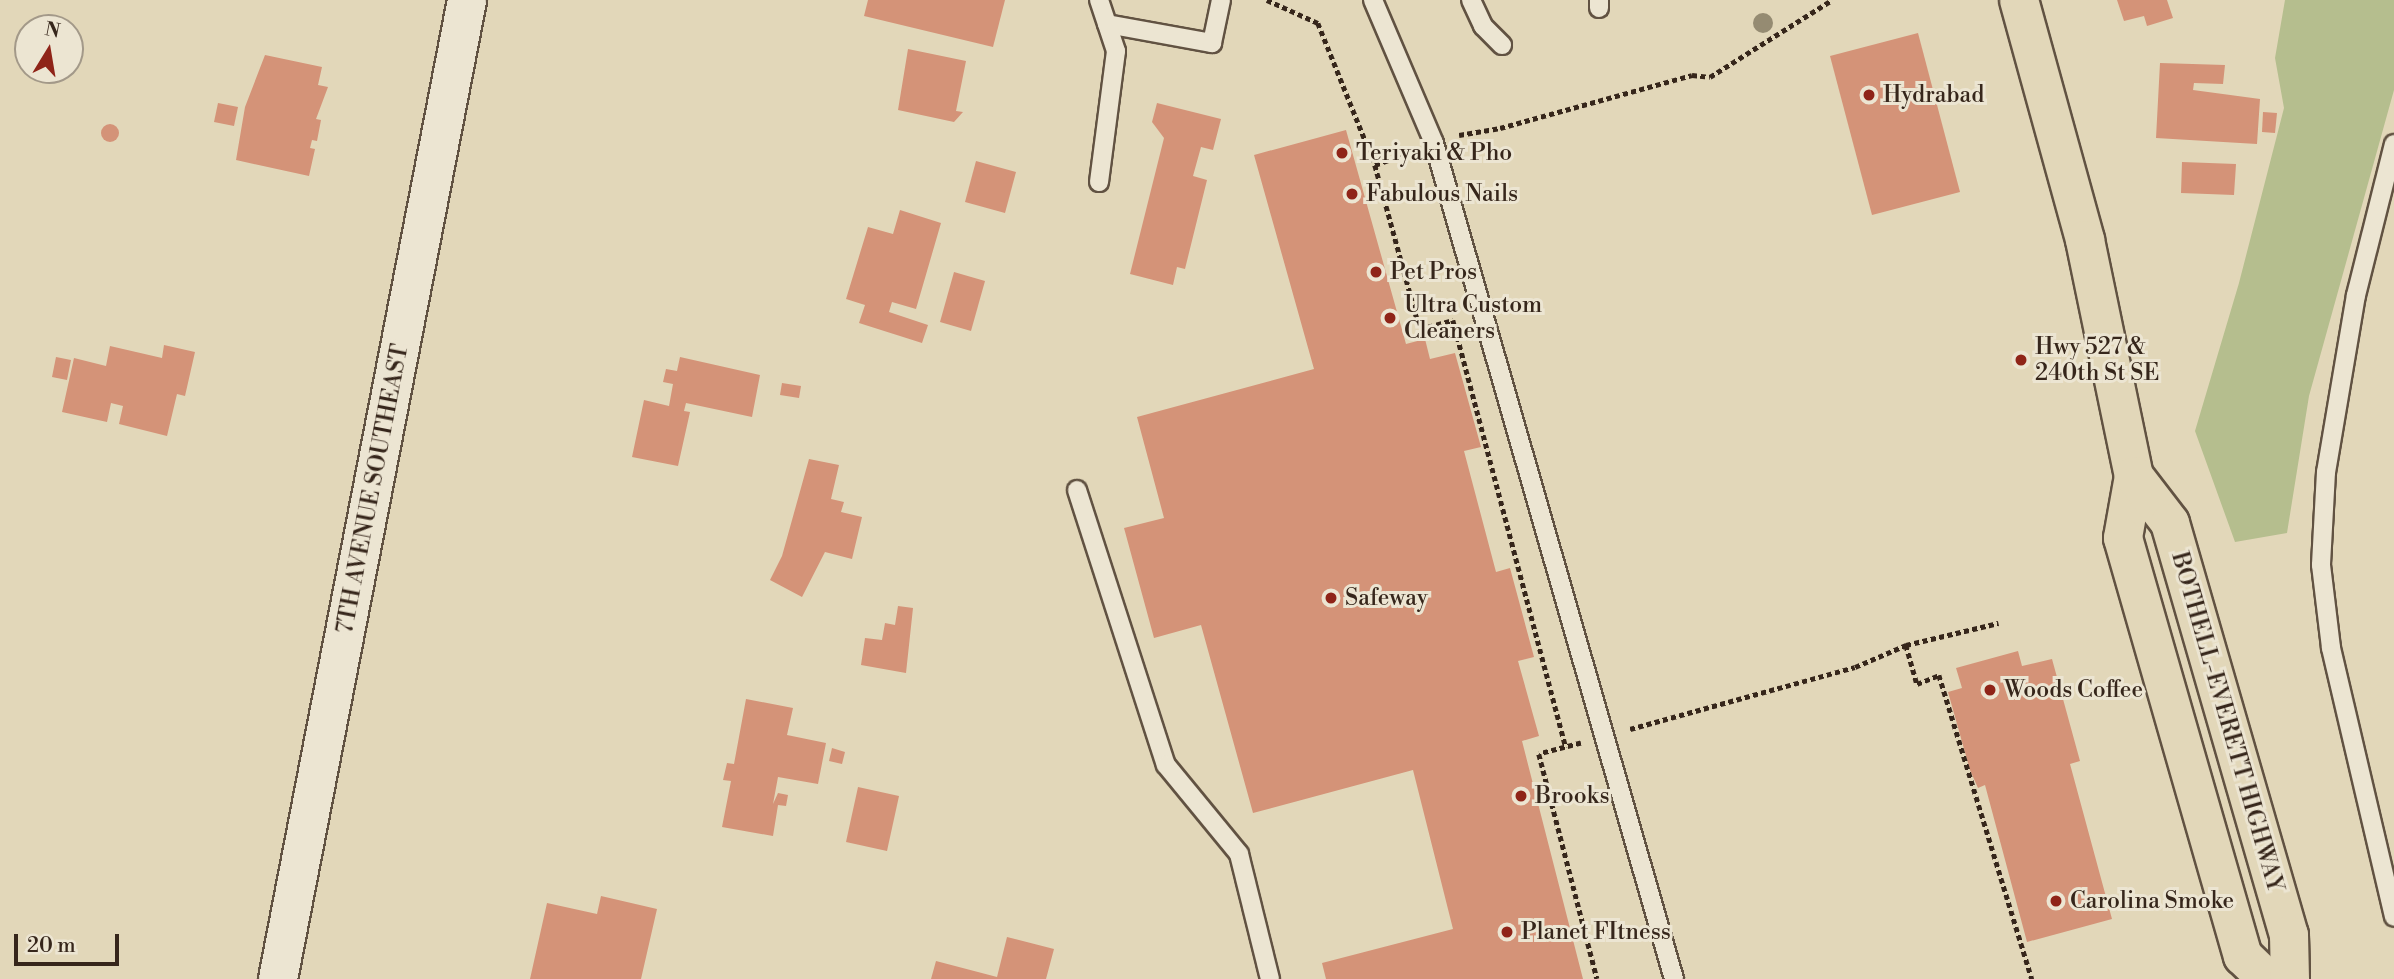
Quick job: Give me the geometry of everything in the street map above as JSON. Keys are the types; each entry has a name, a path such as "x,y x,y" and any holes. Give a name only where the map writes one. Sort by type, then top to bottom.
{"main road":[{"name":"BOTHELL-EVERETT HIGHWAY","path":"2020,0 2085,240 2134,477 2123,538 2242,956 2267,979"},
{"name":"BOTHELL-EVERETT HIGHWAY","path":"2134,477 2170,523 2288,935 2290,979"}],"street":[{"name":"7TH AVENUE SOUTHEAST","path":"278,979 467,0"}],"lane":[{"path":"1099,0 1116,51 1099,181"},
{"path":"1107,24 1212,43 1221,0"},
{"path":"1373,0 1434,143 1674,979"},
{"path":"1471,0 1483,26 1502,45"},
{"path":"2030,38 2036,0"},
{"path":"2394,144 2356,295 2326,472 2321,565 2331,648 2394,916"},
{"path":"1077,490 1166,765 1239,854 1270,979"}],"path":[{"path":"1267,0 1318,23 1376,165 1420,329 1453,320 1566,747"},
{"path":"1376,165 1434,143 1692,75 1710,77 1832,0"},
{"path":"1598,979 1539,754 1855,667 1906,645 1998,623"},
{"path":"1906,645 1917,684 1939,675 2032,979"}],"green space":[{"path":"2285,0 2394,0 2394,90 2309,396 2287,533 2235,542 2195,431 2239,283 2284,108 2275,58"}],"building":[{"path":"868,0 1005,0 993,47 864,16"},
{"path":"2117,0 2167,0 2173,18 2147,26 2144,16 2124,21"},
{"path":"1918,33 1960,192 1872,215 1830,56"},
{"path":"908,49 966,61 956,111 963,112 954,122 898,110"},
{"path":"265,55 322,67 318,85 328,87 316,119 321,120 317,141 312,140 310,148 315,149 309,176 236,160 245,107"},
{"path":"2160,63 2225,65 2223,84 2194,83 2193,90 2260,99 2257,144 2156,138"},
{"path":"218,103 238,107 234,126 214,122"},
{"path":"1157,103 1221,119 1213,150 1201,147 1193,176 1207,180 1185,269 1177,267 1173,285 1130,274 1164,138 1152,122"},
{"path":"2263,112 2277,113 2275,133 2262,132"},
{"path":"110,124 117,126 117,140 110,142 103,140 101,133 103,126"},
{"name":"Safeway","path":"1346,130 1406,344 1425,339 1430,359 1455,353 1481,447 1464,451 1496,572 1510,568 1534,657 1518,661 1539,736 1522,741 1583,979 1326,979 1322,963 1453,929 1413,770 1253,813 1201,625 1154,638 1124,528 1164,518 1137,417 1314,369 1254,155"},
{"path":"976,161 1016,172 1005,213 965,202"},
{"path":"2182,162 2236,164 2234,195 2181,193"},
{"path":"900,210 941,223 916,309 892,302 889,312 928,325 922,343 859,323 865,305 846,299 868,227 893,234"},
{"path":"954,272 985,281 971,331 940,322"},
{"path":"164,345 195,352 185,396 177,394 167,436 119,424 123,406 111,403 107,422 62,412 74,358 106,366 110,346 162,358"},
{"path":"56,357 71,360 67,380 52,377"},
{"path":"680,357 760,375 752,417 686,403 684,411 690,412 678,466 632,457 644,400 669,406 673,384 663,382 666,369 677,371"},
{"path":"782,383 801,386 799,398 780,395"},
{"path":"809,459 839,465 831,499 844,502 841,512 862,517 852,559 825,552 802,597 770,580 782,556"},
{"path":"898,606 913,608 906,673 861,665 865,638 882,640 885,623 895,625"},
{"path":"2018,651 2022,666 2052,659 2080,761 2070,764 2112,919 2027,942 1985,785 1978,788 1970,770 1948,692 1962,688 1956,668"},
{"path":"746,699 793,708 787,735 826,743 818,784 778,777 773,804 778,793 788,795 786,806 778,805 773,836 722,827 731,781 723,780 727,763 734,764"},
{"path":"832,748 845,752 842,764 829,761"},
{"path":"858,787 899,796 887,851 846,842"},
{"path":"601,896 657,909 641,979 530,979 547,903 597,914"},
{"path":"1007,937 1054,949 1046,979 931,979 936,961 997,977"}],"place":[{"name":"Hydrabad","path":"1869,95"},
{"name":"Teriyaki & Pho","path":"1342,153"},
{"name":"Fabulous Nails","path":"1352,194"},
{"name":"Pet Pros","path":"1376,272"},
{"name":"Ultra Custom Cleaners","path":"1390,318"},
{"name":"Hwy 527 & 240th St SE","path":"2021,360"},
{"name":"Safeway","path":"1331,598"},
{"name":"Woods Coffee","path":"1990,690"},
{"name":"Brooks","path":"1521,796"},
{"name":"Carolina Smoke","path":"2056,901"},
{"name":"Planet FItness","path":"1507,932"}]}
